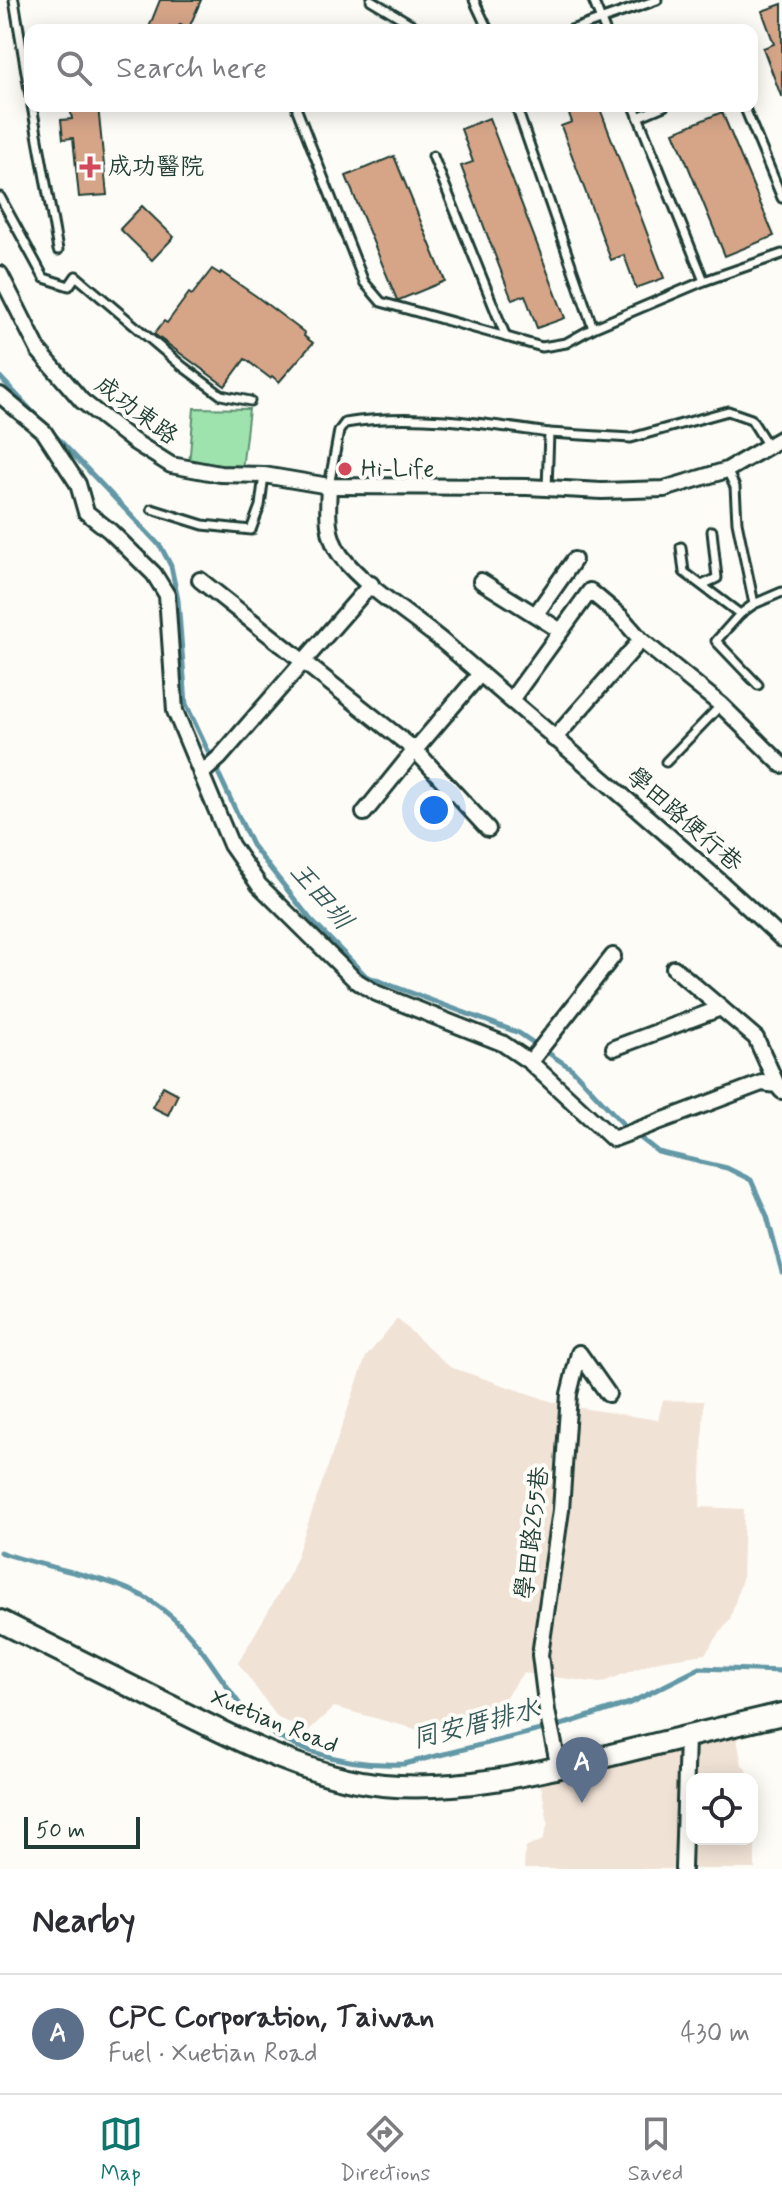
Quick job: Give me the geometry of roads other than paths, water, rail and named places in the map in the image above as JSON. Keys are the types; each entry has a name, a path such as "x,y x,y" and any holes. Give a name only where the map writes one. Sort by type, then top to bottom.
{"main road":[{"name":"Xuetian Road","path":"0,1621 240,1741 307,1768 348,1779 405,1786 451,1786 557,1758 687,1737 782,1714"}],"street":[{"name":"成功東路","path":"0,274 39,351 82,401 133,441 171,465 220,474 264,475 329,486 602,491 664,489 727,470 782,438"},
{"path":"0,395 44,432 78,484 86,512 154,574 167,595 175,711 231,845 259,885 355,980 376,993 502,1043 564,1091 600,1130 613,1139 762,1083 779,1088"},
{"name":"學田路便行巷","path":"329,486 327,528 340,555 715,876 782,939"},
{"path":"536,614 574,560"},
{"path":"200,580 415,750 488,829"},
{"path":"481,581 561,631"},
{"path":"201,774 220,757 371,584"},
{"path":"511,700 590,591 621,617 641,640 721,705 782,765"},
{"path":"554,739 641,640"},
{"path":"364,813 480,674"},
{"path":"530,1062 613,956"},
{"path":"674,968 756,1038 779,1088"},
{"path":"614,1048 721,1008"},
{"name":"學田路255巷","path":"557,1758 540,1655 561,1510 569,1394 579,1353 608,1394"},
{"path":"683,1869 687,1737"}],"lane":[{"path":"14,0 24,60"},
{"path":"371,0 411,24"},
{"path":"474,0 485,24"},
{"path":"593,0 602,24"},
{"path":"591,24 657,0"},
{"path":"33,112 58,250"},
{"path":"298,112 364,282 381,302 542,347 566,343 593,328 704,281 782,254"},
{"path":"518,112 593,328"},
{"path":"636,112 704,281"},
{"path":"638,117 650,112"},
{"path":"746,112 782,198"},
{"path":"433,156 506,337"},
{"path":"0,197 44,278 69,286 76,276 221,395 250,401"},
{"path":"329,486 339,431 345,423 369,419 475,422 549,433 631,438 728,411 751,419 768,446"},
{"path":"547,488 549,433"},
{"path":"727,470 735,487 737,522 754,604"},
{"path":"152,509 203,525 251,530 260,506 264,475"},
{"path":"704,584 717,578 712,531"},
{"path":"681,547 684,572 740,614"},
{"path":"758,685 716,641 740,614 782,592"},
{"path":"666,762 721,705"}],"waterway":[{"name":"王田圳","path":"0,377 42,422"},
{"name":"王田圳","path":"49,429 161,547 171,566 178,600 186,704 252,845 311,920 366,976 519,1033 572,1069 623,1124 658,1152 727,1168 751,1180 767,1216 782,1272"},
{"name":"同安厝排水","path":"0,1552 118,1585 151,1601 190,1635 253,1719 292,1744 360,1762 404,1764 568,1723 630,1703 700,1668 782,1671"}],"place":[{"name":"成功醫院","path":"90,167"},
{"name":"Hi-Life","path":"345,469"},
{"name":"CPC Corporation, Taiwan","path":"582,1803"}]}
